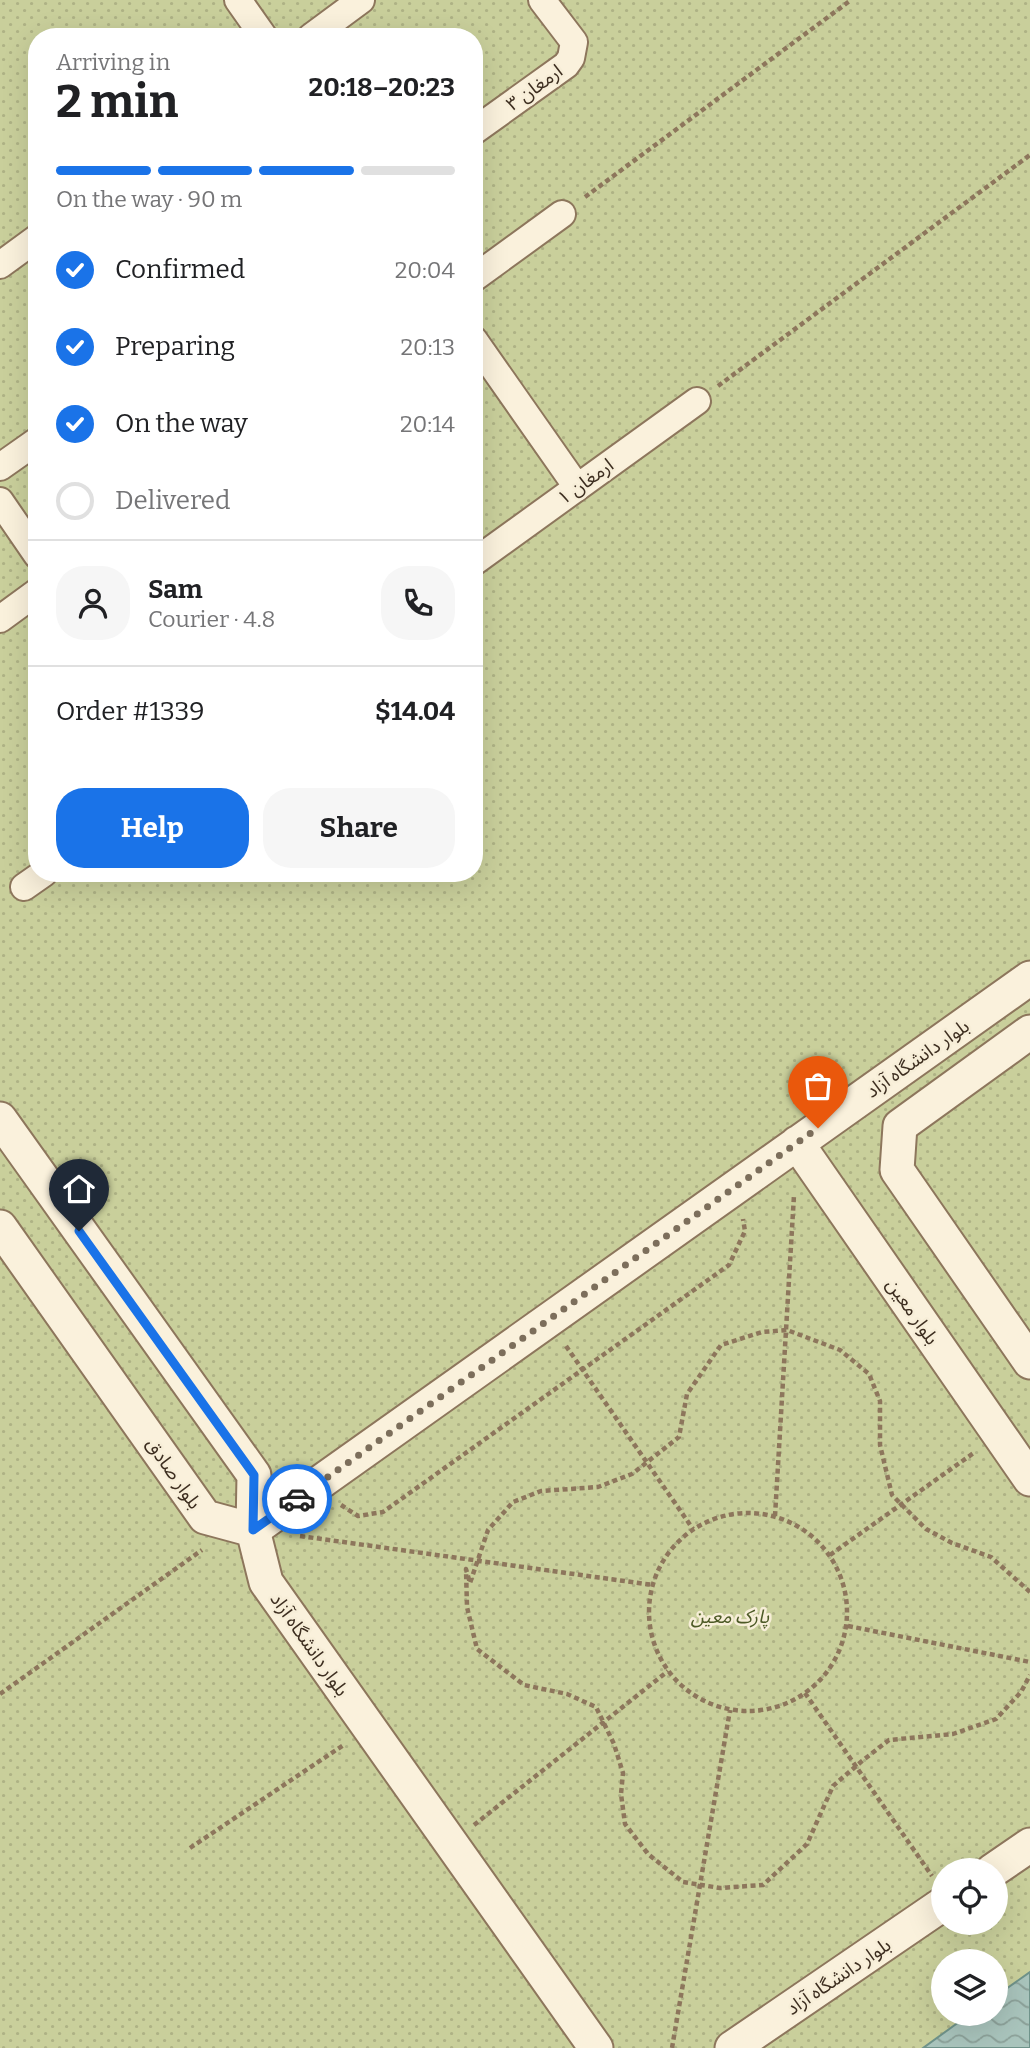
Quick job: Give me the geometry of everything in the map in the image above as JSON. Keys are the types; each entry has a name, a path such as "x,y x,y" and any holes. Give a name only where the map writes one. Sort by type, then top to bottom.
{"street":[{"path":"238,0 258,28"},
{"path":"323,28 361,0"},
{"name":"ارمغان ۳","path":"483,125 572,58 574,42 542,0"},
{"path":"483,271 562,214"},
{"path":"0,265 28,245"},
{"path":"483,353 577,487"},
{"name":"ارمغان ۱","path":"483,555 697,401"},
{"path":"0,467 28,447"},
{"path":"0,501 28,542"},
{"path":"0,619 28,599"},
{"name":"بلوار دانشگاه آزاد","path":"596,2048 266,1582 245,1527 314,1486 1030,978"},
{"path":"1030,1032 900,1126 897,1170 1030,1362"},
{"path":"0,1119 254,1475 245,1527"},
{"name":"بلوار معین","path":"797,1143 1030,1479"},
{"name":"بلوار صادق","path":"0,1227 205,1517 245,1527"},
{"path":"1008,1860 1030,1845"},
{"name":"بلوار دانشگاه آزاد","path":"732,2048 931,1899"}],"path":[{"path":"562,214 851,0"},
{"path":"697,401 1030,155"},
{"path":"775,1516 797,1143"},
{"path":"314,1486 358,1516 383,1512 729,1265 744,1231 739,1184"},
{"path":"548,1320 693,1529"},
{"path":"1030,1592 991,1557 952,1543 926,1529 892,1495 880,1446 880,1401 869,1374 840,1350 787,1330 762,1332 721,1345 687,1394 679,1437 632,1474 598,1487 541,1492 513,1502 488,1530 470,1583 466,1569 467,1607 477,1649 524,1685 567,1694 596,1707 614,1744 623,1773 621,1794 625,1824 648,1854 683,1882 720,1888 763,1885 807,1844 833,1786 889,1740 953,1734 996,1719 1021,1692 1030,1675"},
{"path":"830,1555 999,1435"},
{"path":"761,1512 775,1516 792,1521 818,1539 837,1564 847,1595 848,1626 838,1657 820,1681 805,1693 792,1702 762,1711 730,1710 696,1697 668,1671 654,1645 648,1612 654,1578 671,1548 693,1529 729,1513 761,1512"},
{"path":"0,1694 245,1527 653,1585"},
{"path":"848,1626 1030,1662"},
{"path":"450,1844 668,1671"},
{"path":"805,1693 931,1881"},
{"path":"672,2048 730,1710"},
{"path":"190,1848 369,1728"}],"green space":[{"name":"پارک معین","path":"0,0 1030,0 1030,2048 0,2048"}],"water":[{"path":"1030,1972 1030,2048 923,2048 953,2026 1008,2026 1008,1988"}],"way so far":[{"path":"297,1499 818,1128"}],"route":[{"path":"79,1231 254,1475 253,1530 297,1499"}]}
